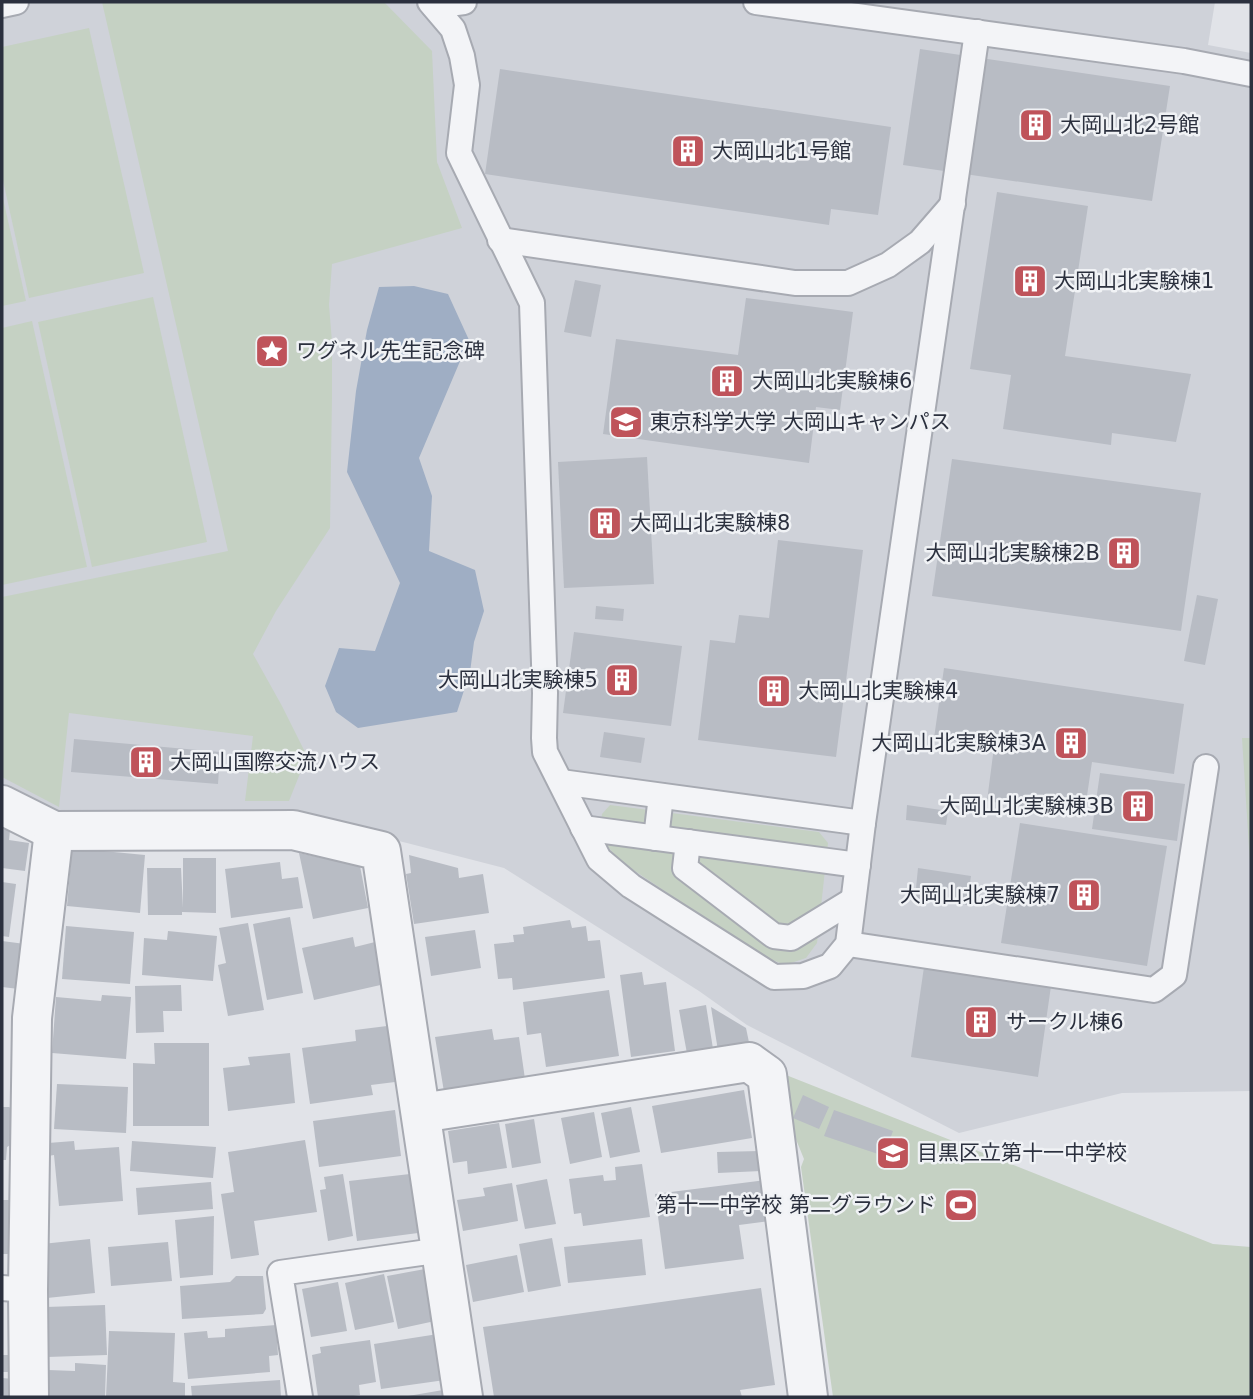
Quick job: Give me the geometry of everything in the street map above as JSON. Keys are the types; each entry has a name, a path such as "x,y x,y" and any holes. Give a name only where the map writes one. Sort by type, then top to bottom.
{"street":[{"path":"2,805 54,831 293,830 382,851 463,1397"},
{"path":"29,1397 15,1289 17,1016 54,831"},
{"path":"421,1113 749,1062 767,1075 808,1397"}],"lane":[{"path":"2,5 16,2"},
{"path":"432,4 464,2"},
{"path":"756,2 1193,62 1251,74"},
{"path":"432,4 453,29 462,56 467,85 459,153 532,303 545,752 598,859 631,886 774,977 803,976 830,966 848,944 977,32"},
{"path":"500,240 795,283 848,283 888,265 920,242 953,204"},
{"path":"848,944 1154,990 1174,975 1206,767"},
{"path":"561,782 863,823"},
{"path":"656,838 661,796"},
{"path":"583,828 858,865"},
{"path":"688,842 685,868 774,936 790,938 853,900"},
{"path":"725,946 731,902"},
{"path":"300,1397 280,1273 442,1250"}],"shaded area":[{"name":"東京科学大学 大岡山キャンパス","path":"2,2 1215,2 1208,45 1251,53 1251,1091 1122,1093 959,1133 747,1025 699,991 504,868 289,815 56,817 2,790"}],"green space":[{"path":"102,2 384,2 432,51 437,162 462,228 332,264 329,305 332,342 330,528 276,611 253,654 307,756 289,801 245,801 253,736 69,713 59,807 2,777 2,597 228,551"},
{"path":"89,28 144,273 29,298 2,176 2,47"},
{"path":"2,194 26,301 2,306"},
{"path":"153,297 207,542 92,567 38,322"},
{"path":"32,321 87,567 2,585 2,328"},
{"path":"1242,738 1251,738 1251,879"},
{"path":"610,805 819,832 828,843 817,943 806,958 785,965 760,955 620,861 604,842 600,830 602,814"},
{"name":"第十一中学校 第二グラウンド","path":"786,1075 1213,1244 1251,1247 1251,1397 833,1397 801,1167 804,1159 793,1132"}],"water":[{"path":"414,286 448,294 469,340 419,458 432,496 429,551 475,570 484,611 474,642 470,672 457,712 358,728 336,712 325,686 339,648 375,651 400,583 347,472 356,391 367,330 379,287"}],"building":[{"name":"大岡山北2号館","path":"920,49 1170,86 1152,201 903,165"},
{"name":"大岡山北1号館","path":"500,69 891,127 878,215 831,209 829,225 485,174"},
{"name":"大岡山北実験棟1","path":"997,192 1088,206 1065,356 1191,374 1176,442 1112,433 1111,445 1003,429 1011,375 970,369"},
{"path":"575,280 601,285 591,337 564,332"},
{"name":"大岡山北実験棟6","path":"746,298 853,312 840,410 816,407 809,463 603,434 616,339 738,355"},
{"name":"大岡山北実験棟8","path":"647,457 654,584 564,588 558,462"},
{"path":"952,459 1201,493 1181,631 932,596"},
{"name":"大岡山北実験棟4","path":"778,540 863,550 836,757 698,740 710,640 735,643 739,615 769,618"},
{"path":"1197,595 1218,599 1205,665 1184,661"},
{"path":"596,606 624,609 623,621 595,619"},
{"name":"大岡山北実験棟5","path":"574,632 682,646 671,726 563,713"},
{"name":"大岡山北実験棟3A","path":"944,668 1184,704 1174,774 1092,762 1084,816 987,801 994,747 934,738"},
{"path":"604,732 645,738 641,763 600,757"},
{"name":"大岡山国際交流ハウス","path":"74,739 220,752 218,784 71,772"},
{"name":"大岡山北実験棟3B","path":"1100,773 1185,784 1177,841 1092,829"},
{"path":"907,805 948,811 946,825 906,820"},
{"name":"大岡山北実験棟7","path":"1020,823 1167,846 1147,966 1001,943"},
{"path":"2,829 10,830 9,840 29,843 25,871 2,868"},
{"path":"72,848 145,855 140,913 67,906"},
{"path":"299,853 360,866 368,908 313,919"},
{"path":"409,855 458,868 459,878 483,874 489,913 414,924 406,874 411,873"},
{"path":"183,858 216,858 216,913 148,915 147,868 181,868 183,908"},
{"path":"280,862 282,879 298,877 303,908 231,918 225,869"},
{"path":"918,868 971,876 967,905 915,898"},
{"path":"2,882 16,884 9,937 2,936"},
{"path":"290,917 303,993 267,1000 253,924"},
{"path":"570,920 572,928 586,926 588,941 600,940 605,978 513,990 512,978 498,979 494,944 514,942 513,935 524,934 523,927"},
{"path":"248,923 264,1010 228,1016 218,965 226,963 219,928"},
{"path":"66,926 134,932 130,984 62,979"},
{"path":"475,930 481,968 431,976 425,937"},
{"path":"168,931 217,936 213,981 142,975 144,938 167,940"},
{"path":"353,937 355,947 375,942 385,984 314,1000 302,948"},
{"path":"2,941 25,944 19,989 2,987"},
{"name":"サークル棟6","path":"924,967 1051,986 1038,1077 911,1057"},
{"path":"642,972 644,985 666,982 675,1051 631,1057 620,975"},
{"path":"181,985 182,1011 163,1011 164,1032 136,1033 135,986"},
{"path":"609,990 619,1056 546,1067 541,1033 527,1035 523,1002"},
{"path":"102,995 131,997 126,1059 52,1053 56,997 101,1001"},
{"path":"706,1005 714,1055 688,1059 679,1010"},
{"path":"711,1007 746,1028 751,1052 719,1057"},
{"path":"395,1025 403,1081 371,1085 373,1095 310,1104 302,1048 356,1041 355,1030"},
{"path":"492,1029 494,1040 519,1037 526,1086 445,1098 435,1037"},
{"path":"154,1043 209,1043 209,1126 133,1126 133,1063 155,1064"},
{"path":"290,1053 295,1103 228,1111 223,1068 250,1065 248,1057"},
{"path":"57,1084 128,1087 126,1133 54,1129"},
{"path":"744,1090 752,1138 661,1153 652,1106"},
{"path":"803,1095 829,1107 819,1129 793,1118"},
{"path":"2,1107 13,1109 12,1144 7,1147 6,1160 2,1160"},
{"path":"631,1107 640,1152 610,1158 601,1113"},
{"path":"395,1110 401,1156 319,1167 313,1121"},
{"path":"834,1110 893,1131 884,1156 824,1136"},
{"path":"594,1112 602,1157 570,1164 561,1118"},
{"path":"534,1119 541,1163 512,1168 505,1124"},
{"path":"499,1123 507,1168 468,1174 467,1161 453,1163 448,1131"},
{"path":"305,1140 317,1212 254,1221 259,1255 231,1259 221,1194 234,1192 228,1152"},
{"path":"74,1141 75,1150 119,1147 123,1201 59,1206 54,1155 48,1156 48,1143"},
{"path":"132,1141 216,1147 213,1178 130,1171"},
{"path":"760,1151 761,1171 718,1173 717,1152"},
{"path":"642,1164 650,1217 583,1226 581,1213 574,1214 569,1179 603,1175 604,1181 616,1180 615,1167"},
{"path":"343,1174 353,1236 328,1241 320,1190 326,1189 324,1177"},
{"path":"410,1174 418,1233 357,1241 349,1181"},
{"path":"547,1179 556,1224 525,1229 516,1185"},
{"path":"765,1180 770,1221 739,1225 744,1259 665,1269 655,1194"},
{"path":"211,1182 213,1209 138,1215 136,1188"},
{"path":"512,1183 518,1221 463,1231 457,1200 485,1196 483,1188"},
{"path":"2,1200 12,1200 11,1254 2,1254"},
{"path":"214,1216 213,1275 180,1278 175,1220"},
{"path":"552,1238 561,1286 528,1292 519,1244"},
{"path":"90,1239 95,1293 47,1298 42,1244"},
{"path":"642,1239 646,1275 568,1283 564,1247"},
{"path":"168,1242 172,1281 111,1286 108,1247"},
{"path":"517,1255 524,1292 473,1302 466,1265"},
{"path":"425,1269 435,1321 398,1329 387,1276"},
{"path":"384,1274 394,1322 355,1330 345,1283"},
{"path":"236,1276 263,1276 266,1309 263,1314 182,1319 180,1286 230,1282"},
{"path":"338,1282 347,1331 311,1337 302,1289"},
{"path":"761,1288 775,1385 740,1390 742,1397 494,1397 483,1327"},
{"path":"105,1305 107,1355 47,1357 46,1307"},
{"path":"276,1325 278,1355 269,1356 270,1372 188,1379 184,1333 207,1331 208,1338 225,1337 225,1329"},
{"path":"109,1331 175,1333 173,1382 185,1383 185,1397 106,1397"},
{"path":"438,1334 445,1380 381,1389 374,1344"},
{"path":"370,1340 376,1382 359,1385 360,1395 318,1397 312,1355 321,1353 320,1347"},
{"path":"2,1355 11,1355 10,1372 2,1372"},
{"path":"75,1363 106,1365 105,1397 46,1397 48,1370 75,1371"},
{"path":"2,1378 14,1379 12,1397 2,1397"},
{"path":"280,1380 281,1397 192,1397 191,1386"},
{"path":"449,1389 451,1397 408,1397 408,1396"}],"place":[{"name":"大岡山北2号館","path":"1036,125"},
{"name":"大岡山北1号館","path":"688,151"},
{"name":"大岡山北実験棟1","path":"1030,281"},
{"name":"ワグネル先生記念碑","path":"272,351"},
{"name":"大岡山北実験棟6","path":"727,381"},
{"name":"東京科学大学 大岡山キャンパス","path":"626,422"},
{"name":"大岡山北実験棟8","path":"605,523"},
{"name":"大岡山北実験棟2B","path":"1124,553"},
{"name":"大岡山北実験棟5","path":"622,680"},
{"name":"大岡山北実験棟4","path":"774,691"},
{"name":"大岡山北実験棟3A","path":"1071,743"},
{"name":"大岡山国際交流ハウス","path":"146,762"},
{"name":"大岡山北実験棟3B","path":"1138,806"},
{"name":"大岡山北実験棟7","path":"1084,895"},
{"name":"サークル棟6","path":"981,1022"},
{"name":"目黒区立第十一中学校","path":"893,1153"},
{"name":"第十一中学校 第二グラウンド","path":"961,1205"}]}
